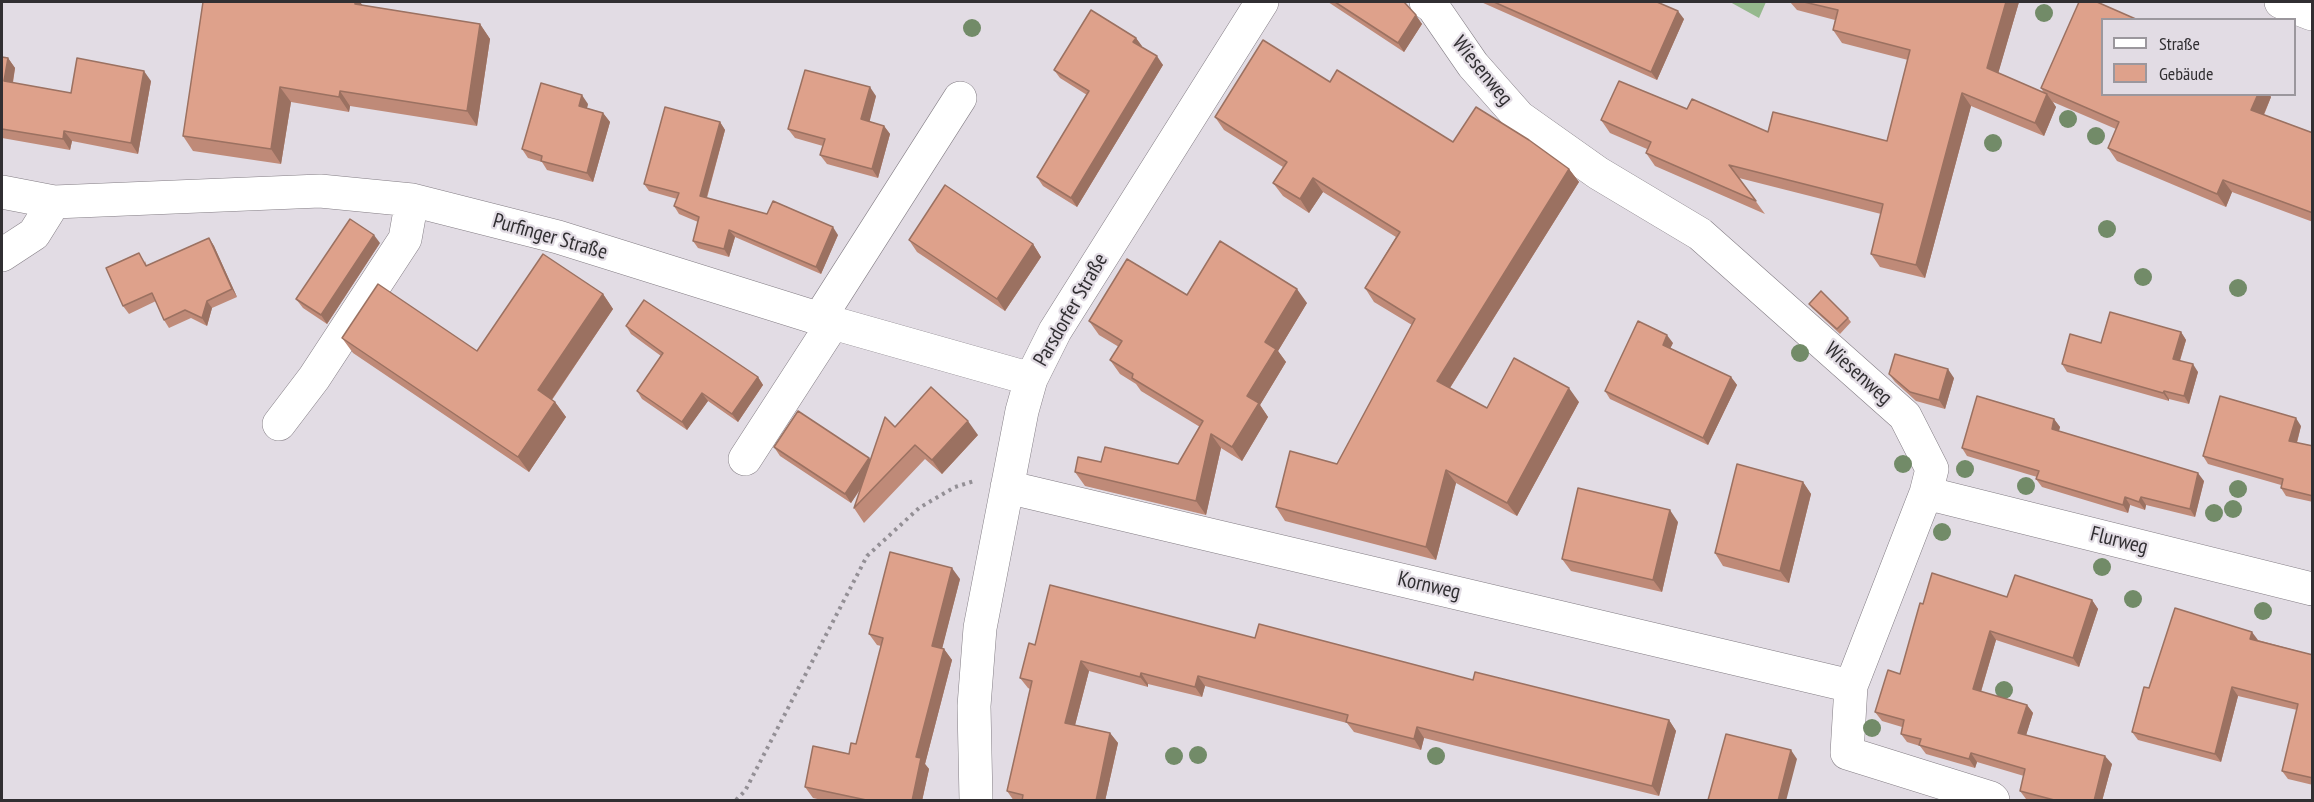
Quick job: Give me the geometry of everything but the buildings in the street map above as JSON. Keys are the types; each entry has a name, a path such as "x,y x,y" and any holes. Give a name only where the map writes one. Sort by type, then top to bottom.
{"street":[{"name":"Parsdorfer Straße","path":"976,801 974,706 980,628 1031,379 1054,331 1262,2"},
{"name":"Wiesenweg","path":"1426,2 1433,7 1473,65 1519,117 1598,173 1700,234 1905,416 1932,469 1926,492 1851,686 1847,753 1990,798 1993,801"},
{"path":"2281,2 2313,14"},
{"path":"746,459 960,98"},
{"name":"Purfinger Straße","path":"2,192 54,202 320,191 412,200 558,237 826,321 1031,379"},
{"path":"279,424 314,378 405,239 412,200"},
{"path":"2,255 34,234 54,202"},
{"name":"Kornweg","path":"1009,478 1851,686"},
{"name":"Flurweg","path":"1926,492 2313,589"}],"path":[{"path":"736,801 745,791 867,556 919,508 955,487 1009,478"}],"green space":[{"path":"1730,2 1766,2 1759,18"}]}
